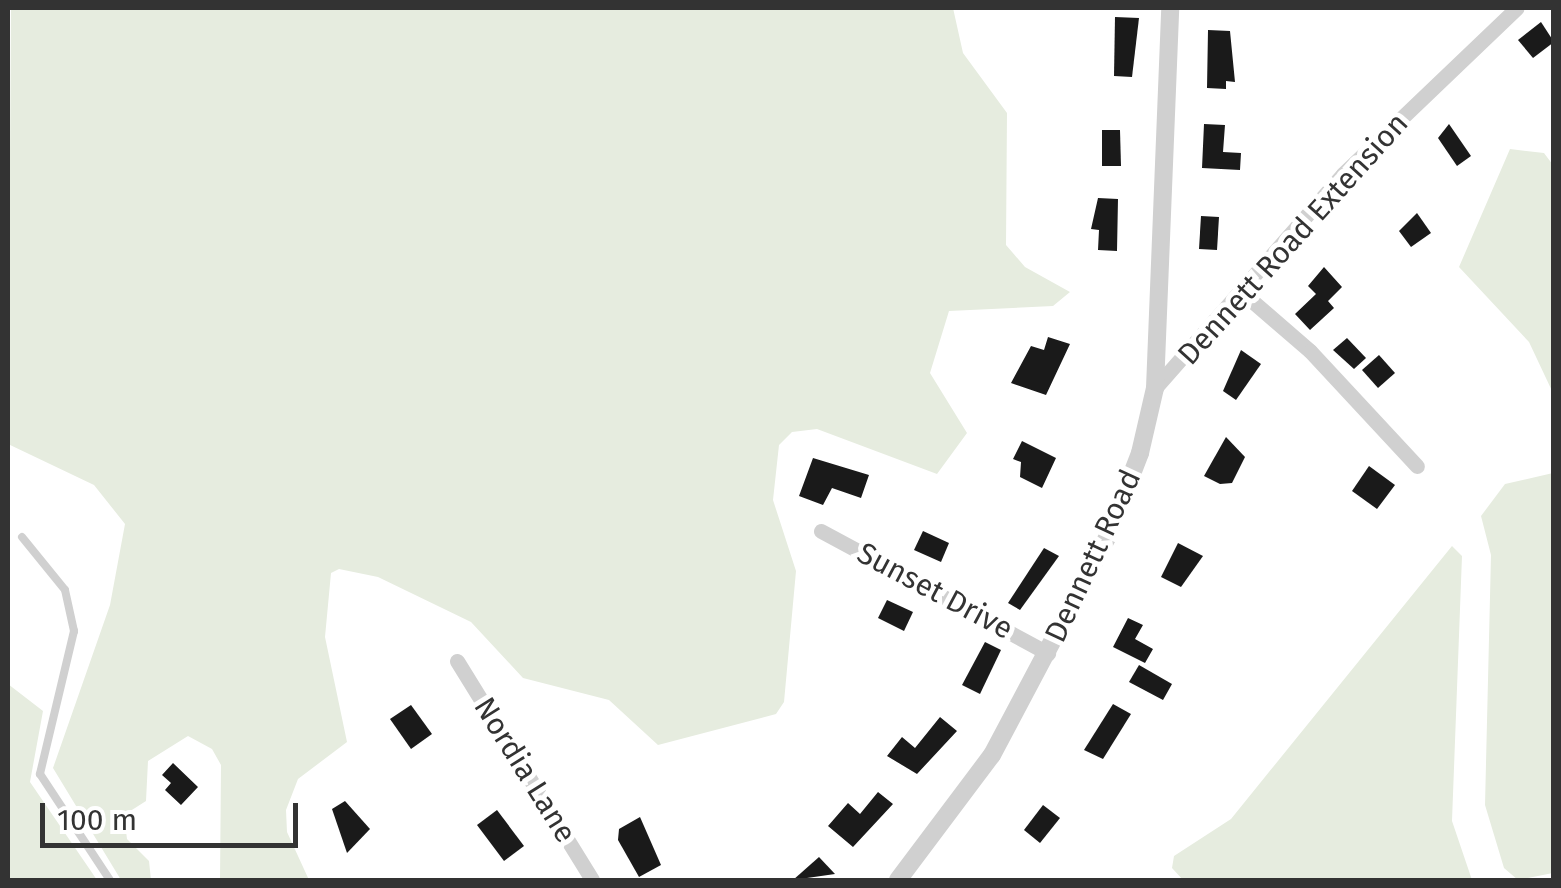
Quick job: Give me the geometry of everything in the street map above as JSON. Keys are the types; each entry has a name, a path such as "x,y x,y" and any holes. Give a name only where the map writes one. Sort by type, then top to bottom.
{"street":[{"name":"Dennett Road","path":"898,880 972,788 1048,652 1123,499 1155,388 1170,8"},
{"name":"Dennett Road Extension","path":"1155,388 1244,294 1344,174 1518,8"},
{"path":"1244,294 1310,351 1417,466"},
{"name":"Sunset Drive","path":"821,531 1048,652"},
{"name":"Nordia Lane","path":"456,661 592,880"}],"lane":[{"path":"22,537 65,590 74,631 40,774 110,880"}],"shaded area":[{"path":"11,8 953,8 963,53 1007,113 1006,245 1025,267 1070,292 1053,306 949,311 930,373 967,433 937,474 817,429 792,432 779,445 773,500 796,571 784,702 776,714 658,745 609,700 523,678 471,622 378,577 339,569 331,573 325,637 347,742 298,779 286,810 287,832 309,880 220,880 221,765 212,749 188,736 148,761 146,801 124,815 127,839 149,861 151,880 121,880 53,768 110,605 125,524 94,485 8,444"},
{"path":"1510,149 1544,153 1553,165 1553,393 1529,342 1459,267"},
{"path":"1553,473 1553,873 1518,880 1504,868 1485,805 1491,555 1481,516 1505,484"},
{"path":"1452,546 1462,556 1452,821 1472,880 1183,880 1172,868 1174,856 1231,819"},
{"path":"8,684 43,711 30,782 97,880 8,880"}],"building":[{"path":"1115,17 1139,18 1132,77 1114,76"},
{"path":"1541,22 1554,42 1533,58 1518,40"},
{"path":"1208,30 1230,31 1235,82 1226,81 1226,89 1207,88"},
{"path":"1204,124 1225,125 1223,152 1241,153 1240,170 1202,168"},
{"path":"1449,124 1471,156 1457,166 1438,138"},
{"path":"1102,130 1120,130 1121,166 1102,166"},
{"path":"1098,198 1118,199 1117,251 1098,250 1099,230 1091,229"},
{"path":"1417,213 1431,233 1411,247 1399,231"},
{"path":"1201,216 1219,217 1217,250 1199,249"},
{"path":"1324,267 1342,287 1328,301 1334,308 1310,330 1295,314 1316,294 1308,286"},
{"path":"1048,337 1070,344 1046,395 1011,383 1031,346 1044,350"},
{"path":"1347,338 1366,358 1354,369 1333,350"},
{"path":"1241,350 1261,364 1236,400 1223,391"},
{"path":"1379,355 1395,373 1378,388 1362,370"},
{"path":"1226,437 1245,457 1232,483 1220,484 1204,476"},
{"path":"1022,441 1056,458 1042,488 1020,477 1021,462 1013,459"},
{"path":"813,458 869,475 861,498 832,488 823,505 799,496"},
{"path":"1369,466 1395,485 1377,509 1352,491"},
{"path":"923,531 949,543 941,562 914,550"},
{"path":"1178,543 1203,556 1181,587 1161,577"},
{"path":"1044,548 1059,556 1020,610 1008,603"},
{"path":"887,600 913,612 904,631 878,618"},
{"path":"1128,618 1143,625 1135,639 1153,649 1145,663 1113,647"},
{"path":"985,642 1001,650 980,694 962,685"},
{"path":"1139,665 1172,684 1163,700 1129,682"},
{"path":"1113,704 1131,714 1103,759 1084,750"},
{"path":"411,705 432,734 411,749 390,719"},
{"path":"940,717 957,731 917,774 887,756 902,737 915,748"},
{"path":"173,763 198,787 181,805 165,790 171,783 162,775"},
{"path":"878,792 893,804 853,847 828,826 848,803 860,814"},
{"path":"345,801 370,829 347,853 332,809"},
{"path":"1043,805 1060,818 1040,843 1024,830"},
{"path":"497,810 524,846 504,861 477,825"},
{"path":"640,817 661,865 639,877 618,840 619,829"},
{"path":"819,857 835,874 793,880"}]}
